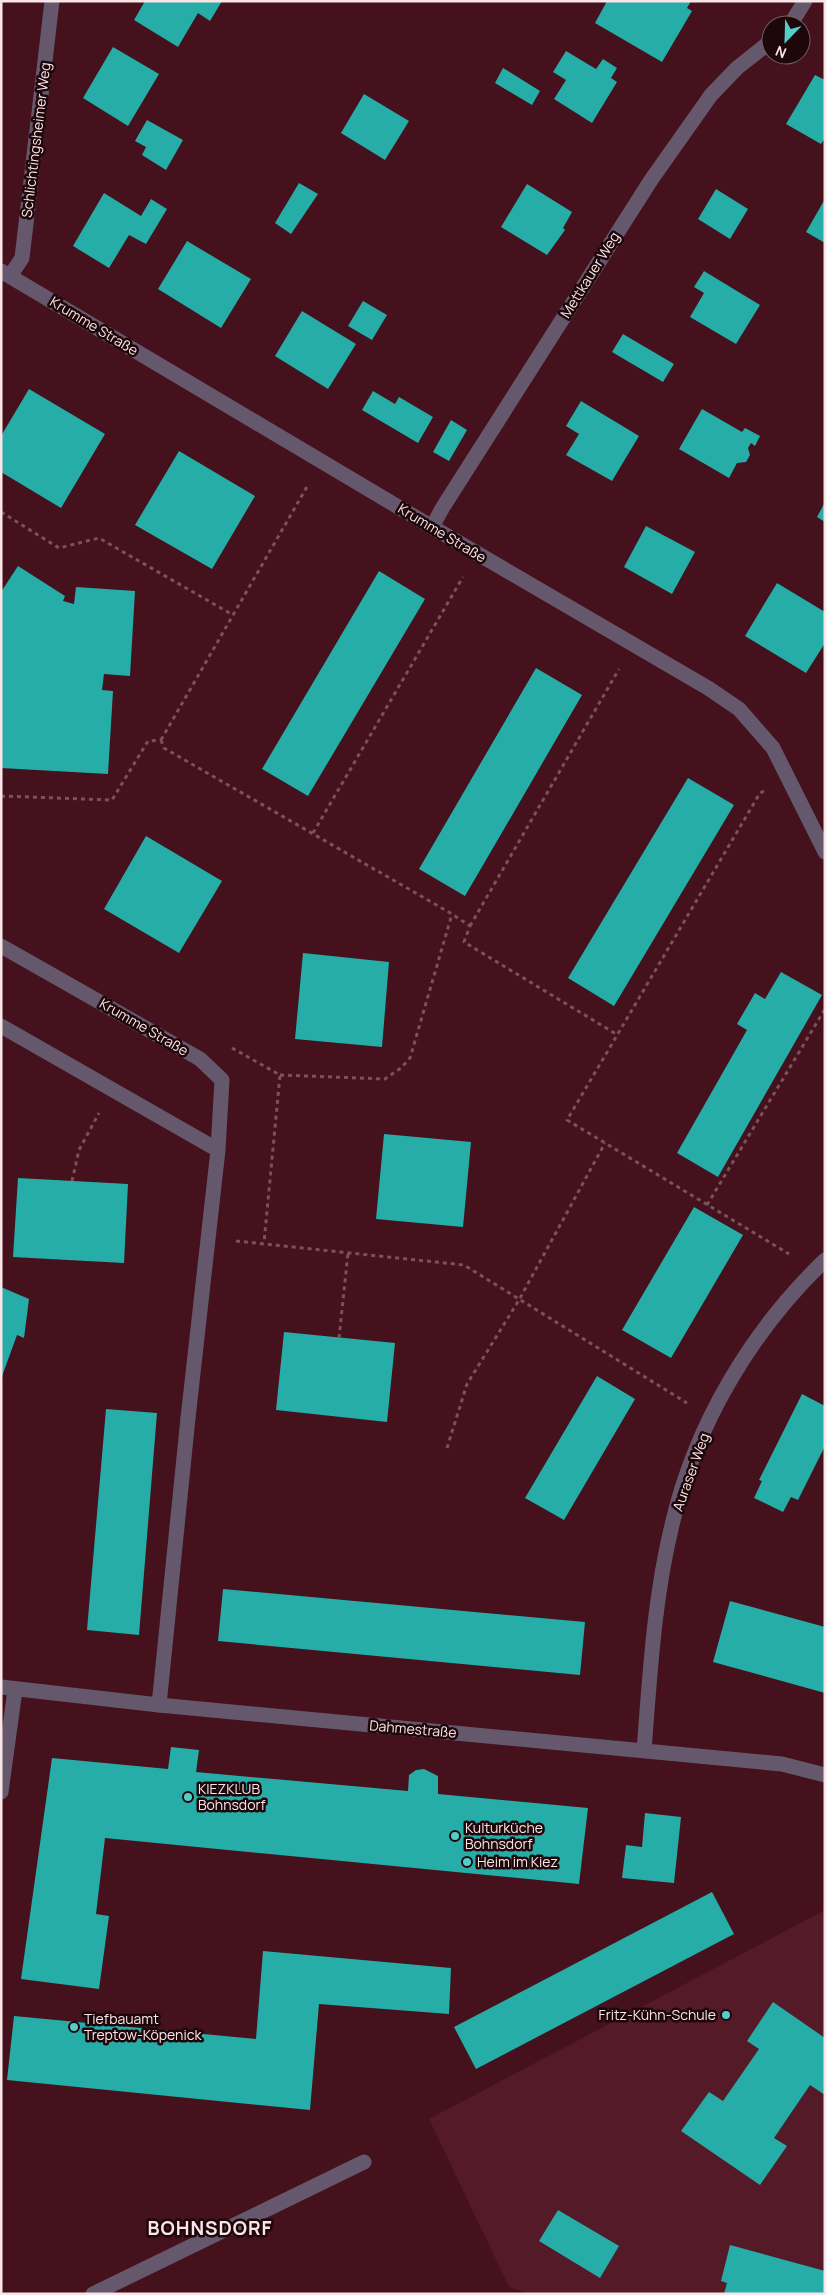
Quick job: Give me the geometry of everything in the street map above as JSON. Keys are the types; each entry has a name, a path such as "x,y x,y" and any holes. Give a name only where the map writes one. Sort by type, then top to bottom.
{"street":[{"name":"Schlichtingsheimer Weg","path":"6,274 22,258 52,1"},
{"path":"796,15 805,1"},
{"name":"Mettkauer Weg","path":"432,527 448,498 651,180 711,95 737,68 761,50"},
{"name":"Krumme Straße","path":"6,274 432,527 708,688 738,709 773,748 825,852"},
{"name":"Krumme Straße","path":"1,946 200,1059 222,1080 218,1150 188,1418 159,1705"},
{"path":"1,1026 218,1150"},
{"name":"Auraser Weg","path":"644,1750 662,1571 672,1524 685,1480 718,1402 742,1361 802,1282 825,1260"},
{"path":"1,1792 8,1688"},
{"name":"Dahmestraße","path":"8,1688 159,1705 782,1764 825,1775"},
{"path":"93,2294 364,2162"}],"path":[{"path":"161,740 312,480"},
{"path":"1,512 60,548 99,538 233,616"},
{"path":"313,833 467,570"},
{"path":"616,1034 464,942 470,926 622,663"},
{"path":"161,740 164,748 470,926"},
{"path":"1,796 112,800 148,741 161,740"},
{"path":"769,788 760,793 616,1034 567,1120 789,1254"},
{"path":"280,1075 385,1079 401,1068 410,1058 452,914"},
{"path":"708,1205 825,1009"},
{"path":"72,1180 80,1150 112,1090"},
{"path":"447,1448 467,1384 520,1300 605,1143"},
{"path":"208,1239 464,1265 689,1405"},
{"path":"339,1338 348,1253"}],"shaded area":[{"name":"Fritz-Kühn-Schule","path":"825,1910 825,2294 531,2294 509,2287 429,2119"}],"building":[{"path":"145,1 222,1 210,21 198,13 178,47 134,20"},
{"path":"607,1 691,1 687,8 692,11 662,62 595,23"},
{"path":"113,47 159,74 128,126 83,98"},
{"path":"566,51 596,69 603,59 617,68 611,78 617,82 592,123 554,99 566,80 553,72"},
{"path":"503,68 540,91 532,105 495,83"},
{"path":"815,75 825,80 825,138 821,144 786,124"},
{"path":"364,94 409,121 385,160 341,133"},
{"path":"147,120 183,140 166,170 142,155 146,147 135,141"},
{"path":"299,183 318,194 291,234 275,223"},
{"path":"527,184 572,212 563,228 565,230 547,255 501,227"},
{"path":"716,189 748,209 730,239 698,219"},
{"path":"104,193 141,216 151,199 167,209 146,244 129,235 109,268 73,246"},
{"path":"825,199 825,243 806,232"},
{"path":"187,241 251,279 221,328 158,289"},
{"path":"704,271 760,305 736,344 690,317 704,293 694,287"},
{"path":"363,301 387,315 372,340 348,326"},
{"path":"302,311 356,344 328,389 275,356"},
{"path":"623,334 674,364 663,382 612,352"},
{"path":"29,389 105,434 61,508 1,472 1,436"},
{"path":"373,391 395,404 399,397 433,417 418,443 362,410"},
{"path":"581,401 639,436 612,481 566,455 579,434 566,426"},
{"path":"702,409 742,432 745,428 760,436 755,446 751,443 748,448 750,455 746,462 737,463 729,478 679,449"},
{"path":"451,420 467,430 449,461 433,452"},
{"path":"179,451 255,496 212,569 135,525"},
{"path":"825,502 825,522 817,517"},
{"path":"646,526 695,552 672,594 624,567"},
{"path":"18,566 65,596 63,601 74,604 76,587 135,591 130,676 104,674 102,690 113,691 108,774 1,768 1,592"},
{"path":"379,571 425,599 308,796 262,769"},
{"path":"777,583 825,612 825,643 806,673 745,636"},
{"path":"536,668 582,695 465,896 419,869"},
{"path":"688,778 734,805 614,1006 568,978"},
{"path":"146,836 222,881 179,953 104,909"},
{"path":"303,953 389,962 382,1047 295,1039"},
{"path":"781,972 822,995 718,1177 677,1153 747,1030 737,1024 755,993 765,999"},
{"path":"384,1134 471,1142 463,1227 376,1219"},
{"path":"18,1178 128,1184 124,1263 13,1257"},
{"path":"694,1207 743,1235 671,1358 622,1330"},
{"path":"1,1287 29,1299 24,1338 17,1335 1,1379"},
{"path":"284,1332 395,1343 387,1422 276,1410"},
{"path":"597,1376 635,1399 564,1520 525,1498"},
{"path":"802,1394 825,1406 825,1446 798,1500 791,1497 783,1512 754,1498 762,1481 759,1480"},
{"path":"106,1409 157,1413 139,1635 87,1630"},
{"path":"223,1589 585,1622 580,1675 218,1641"},
{"path":"730,1601 825,1627 825,1693 713,1662"},
{"name":"Heim im Kiez","path":"171,1747 199,1750 196,1772 408,1791 409,1775 416,1770 424,1769 438,1776 438,1794 588,1808 579,1884 105,1838 96,1914 109,1916 99,1989 21,1979 52,1758 168,1769"},
{"path":"645,1813 681,1817 674,1883 622,1878 626,1845 642,1847"},
{"path":"712,1892 734,1934 476,2069 454,2027"},
{"name":"Tiefbauamt Treptow-Köpenick","path":"263,1951 451,1968 449,2014 319,2004 310,2110 7,2080 14,2016 256,2039"},
{"path":"773,2002 825,2038 825,2095 810,2085 774,2138 787,2146 760,2185 681,2131 709,2092 723,2101 759,2049 747,2041"},
{"path":"558,2210 619,2246 600,2278 539,2241"},
{"path":"730,2245 825,2271 825,2294 724,2294 727,2283 721,2281"}],"place":[{"name":"KIEZKLUB Bohnsdorf","path":"188,1797"},
{"name":"Kulturküche Bohnsdorf","path":"455,1836"},
{"name":"Heim im Kiez","path":"467,1862"},
{"name":"Fritz-Kühn-Schule","path":"726,2015"},
{"name":"Tiefbauamt Treptow-Köpenick","path":"74,2027"}],"district":[{"name":"BOHNSDORF","path":"210,2228"}]}
